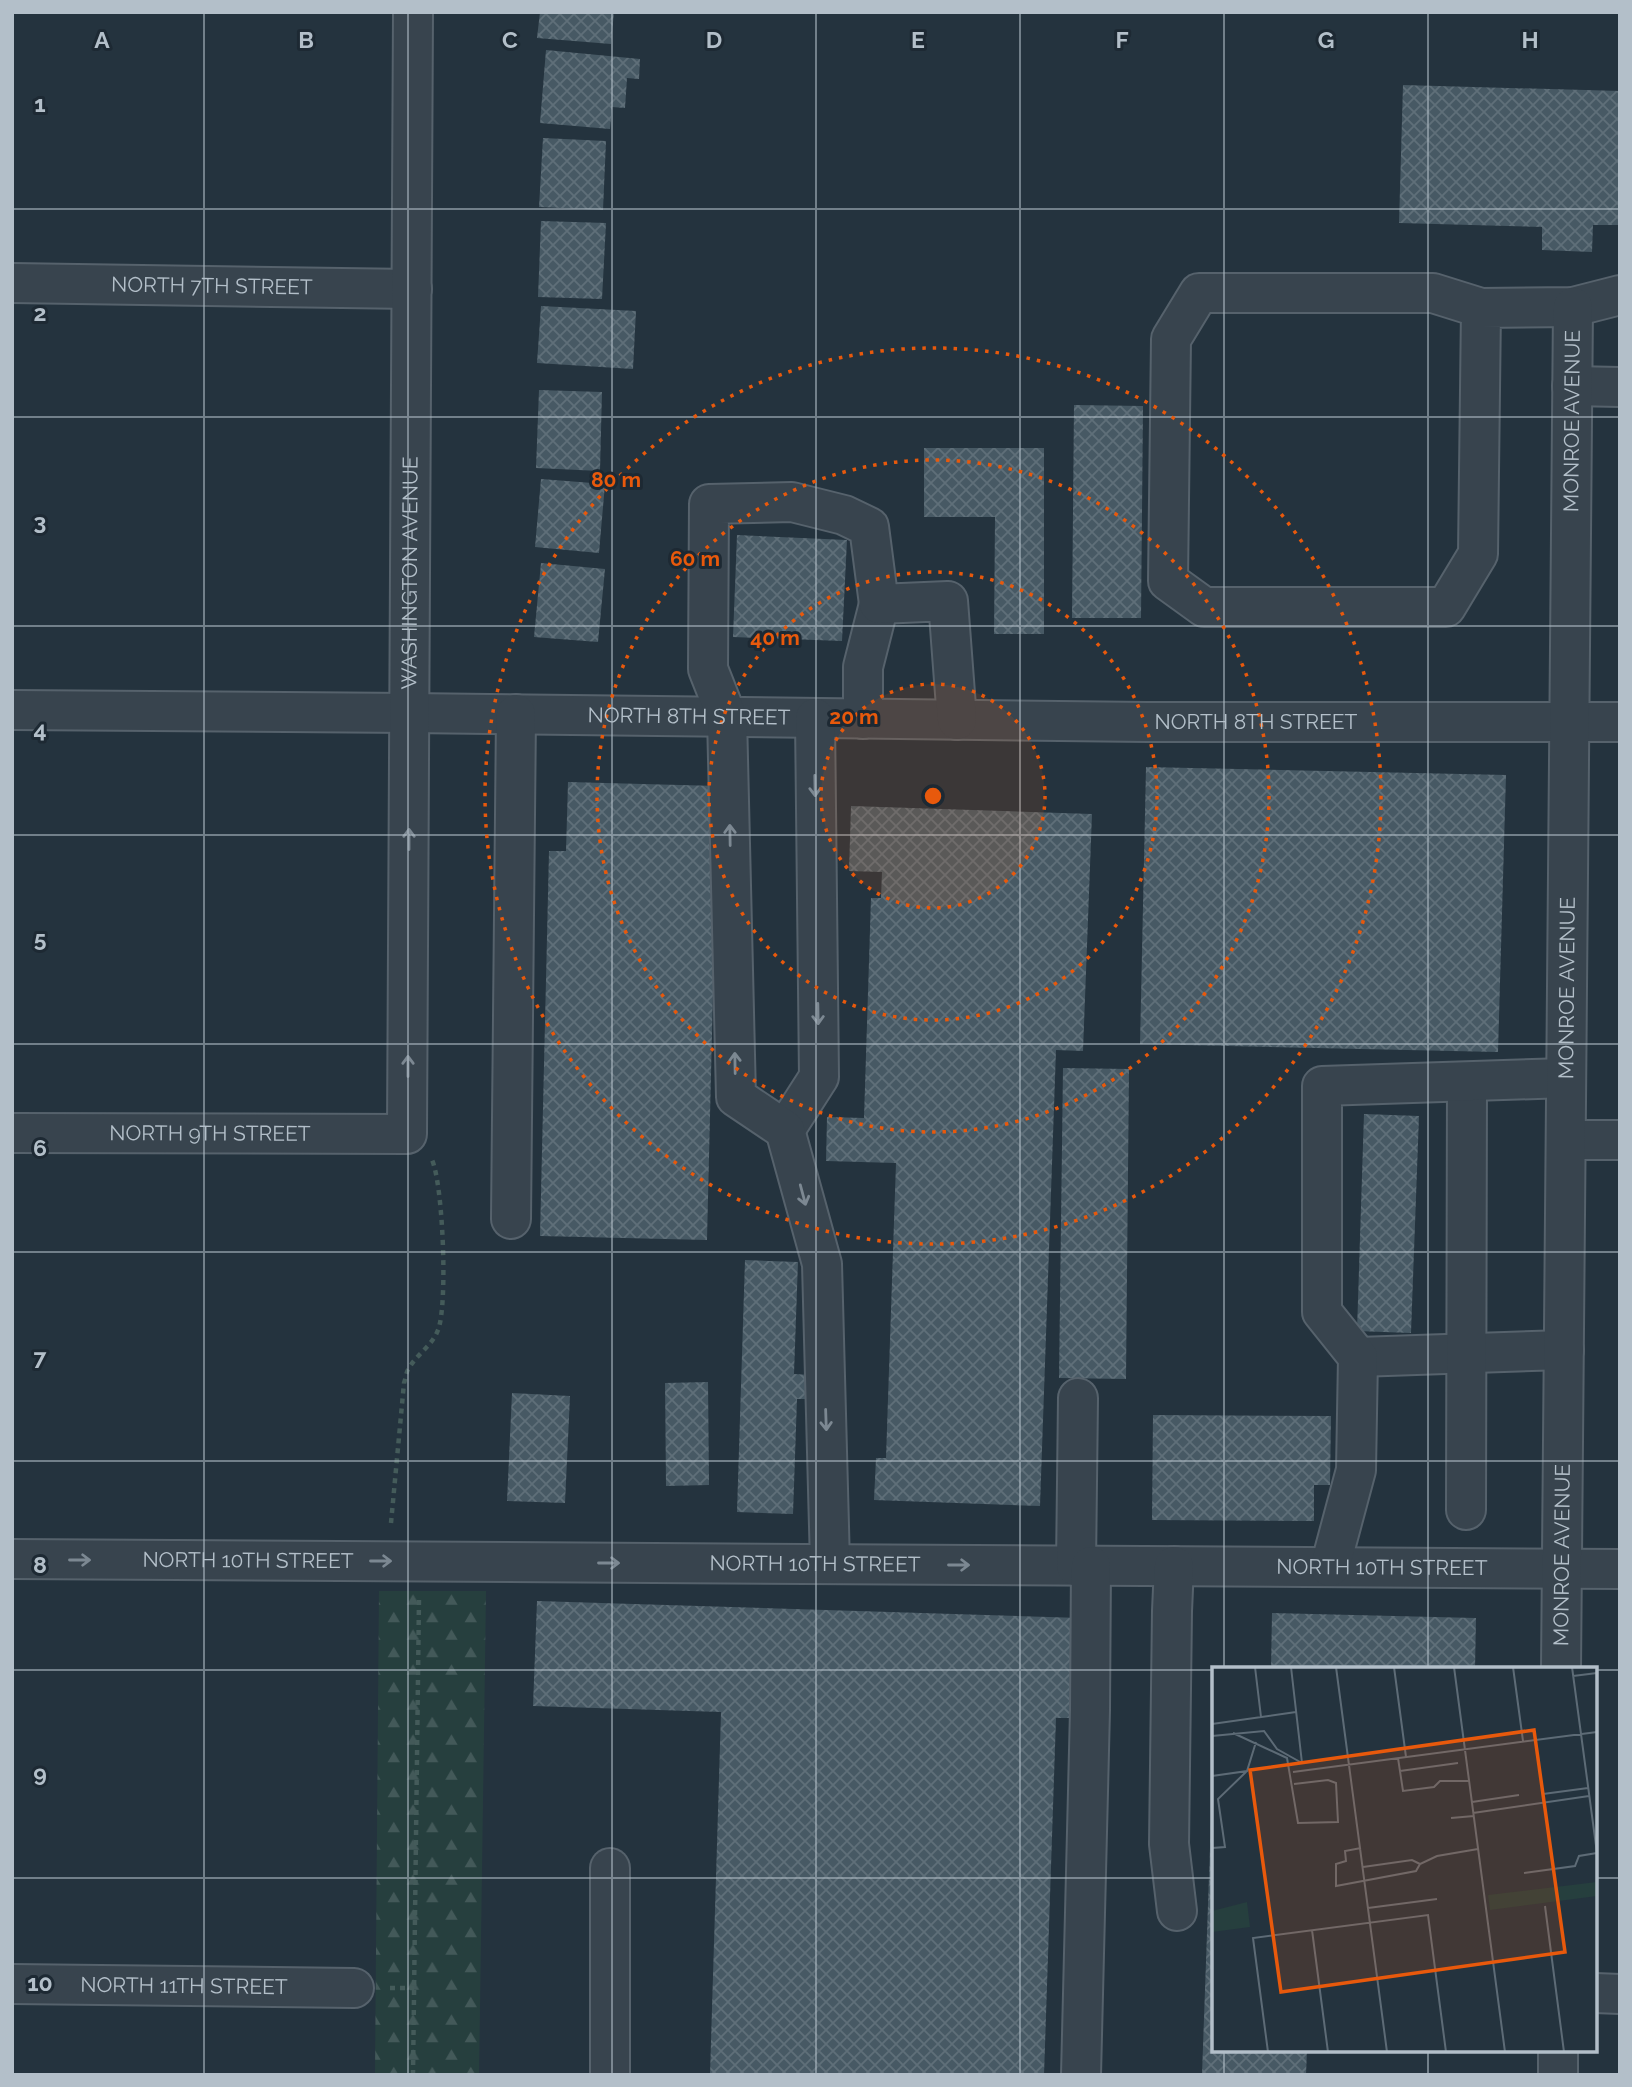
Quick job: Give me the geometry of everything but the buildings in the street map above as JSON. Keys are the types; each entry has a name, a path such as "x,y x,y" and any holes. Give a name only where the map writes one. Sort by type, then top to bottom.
{"street":[{"name":"WASHINGTON AVENUE","path":"407,1134 413,12"},
{"name":"NORTH 7TH STREET","path":"12,283 412,289"},
{"path":"1481,308 1478,554 1446,607 1203,607 1168,581 1171,339 1199,293 1433,293 1481,308 1573,307 1620,295"},
{"name":"MONROE AVENUE","path":"1562,1667 1573,307"},
{"path":"1572,386 1620,387"},
{"path":"830,1564 822,1264 785,1130 736,1097 727,717 709,669 709,504 792,502 844,515 869,527 879,604 863,667 863,719"},
{"path":"879,604 948,601 957,720"},
{"name":"NORTH 8TH STREET","path":"12,710 1146,722 1620,722"},
{"path":"511,1219 516,715"},
{"path":"785,1130 819,1077 814,718"},
{"path":"1330,1567 1356,1470 1358,1357 1322,1312 1322,1086 1566,1079"},
{"path":"1466,1510 1467,1082"},
{"name":"NORTH 9TH STREET","path":"12,1133 407,1134"},
{"path":"1566,1140 1620,1140"},
{"path":"1358,1357 1564,1350"},
{"path":"1079,1398 1090,1710 1081,2075"},
{"name":"NORTH 10TH STREET","path":"12,1559 1620,1569"},
{"path":"1174,1566 1169,1844 1177,1911"},
{"path":"610,1868 610,2075"},
{"name":"NORTH 11TH STREET","path":"12,1984 354,1988"},
{"path":"1597,1993 1620,1994"},
{"path":"1558,2052 1558,2075"}],"path":[{"path":"407,1134 426,1150 438,1175 443,1240 439,1329 408,1369 404,1383 403,1562 413,2075"}],"green space":[{"path":"379,1591 486,1591 479,2075 375,2075"}]}
